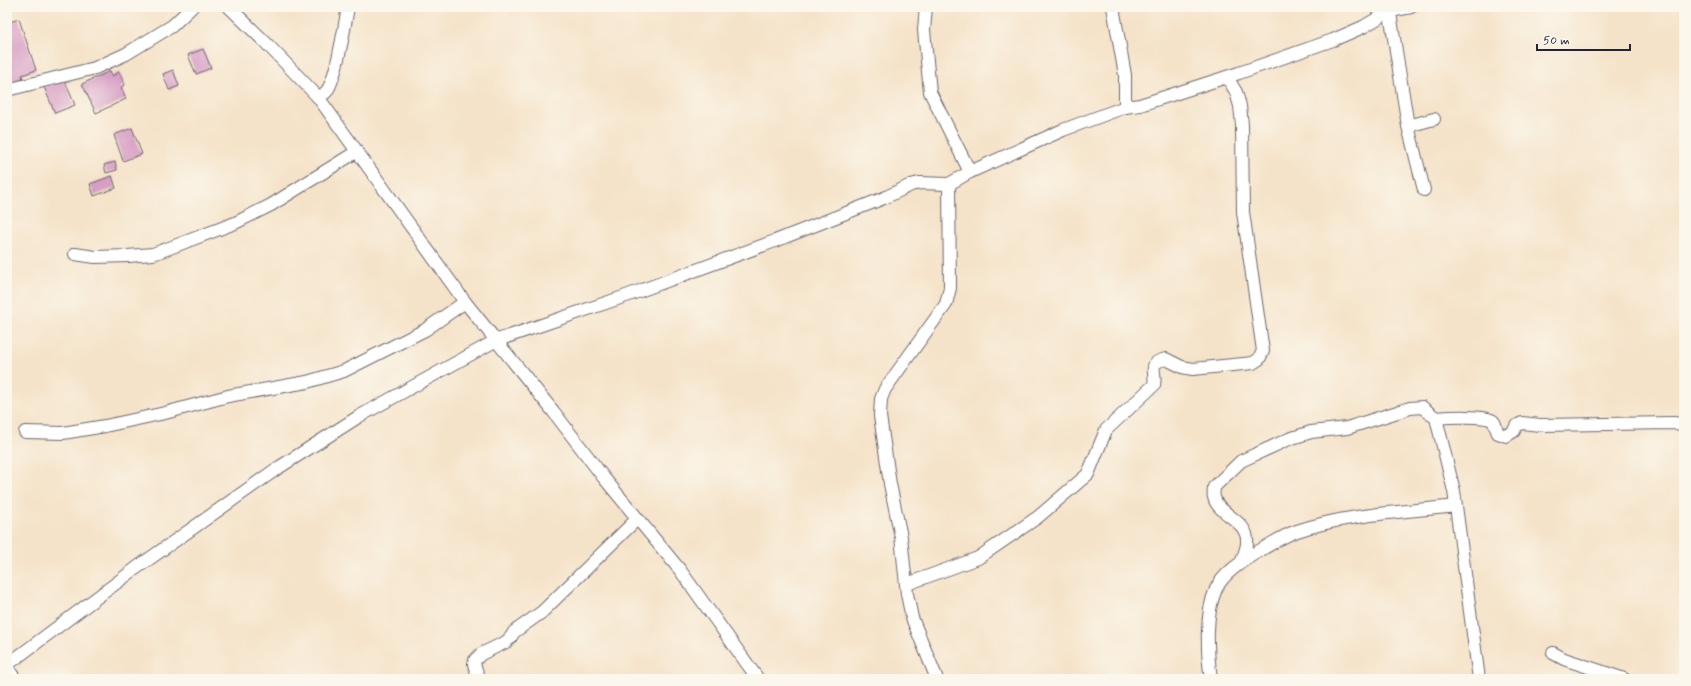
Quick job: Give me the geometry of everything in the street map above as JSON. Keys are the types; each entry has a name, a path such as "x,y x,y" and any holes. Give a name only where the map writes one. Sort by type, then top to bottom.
{"street":[{"path":"7,90 95,68 126,54 172,26 192,7"},
{"path":"229,7 266,42 318,97 465,302 680,570 758,679"},
{"path":"318,97 326,92 331,83 341,46 348,7"},
{"path":"926,7 924,30 930,92 970,172"},
{"path":"1113,7 1126,75 1125,107"},
{"path":"15,679 7,666 135,569 275,470 358,417 496,341 604,304 775,241 884,198 911,185 919,183 949,184 970,172 1064,130 1125,107 1140,105 1227,77 1333,40 1363,27 1389,9 1411,7"},
{"path":"1389,9 1408,126 1424,190"},
{"path":"907,584 978,558 1038,517 1088,474 1106,430 1154,385 1155,379 1153,369 1155,364 1159,361 1166,359 1182,368 1193,369 1253,363 1259,360 1263,351 1243,212 1241,112 1236,92 1227,77"},
{"path":"1408,126 1434,119"},
{"path":"75,254 95,257 153,254 235,223 271,205 356,152"},
{"path":"937,679 912,618 901,537 890,484 880,416 881,399 885,389 946,304 950,288 949,184"},
{"path":"25,432 63,433 105,426 165,413 228,396 307,382 344,371 426,330 465,302"},
{"path":"1242,561 1248,541 1246,533 1241,526 1217,504 1214,497 1214,488 1241,461 1289,439 1311,432 1347,428 1410,408 1422,407 1436,418 1456,506 1479,679"},
{"path":"1436,418 1461,417 1489,419 1495,424 1498,433 1506,436 1514,431 1516,426 1522,423 1540,425 1684,424"},
{"path":"1211,679 1208,661 1208,628 1216,588 1242,561 1296,532 1334,520 1456,506"},
{"path":"479,679 474,664 475,660 481,654 512,638 514,632 542,612 638,519"},
{"path":"1553,653 1564,659 1624,679"}],"building":[{"path":"19,19 36,70 22,75 23,79 13,82 7,65 7,23"},
{"path":"203,49 211,68 196,74 188,55"},
{"path":"173,70 179,86 169,90 163,74"},
{"path":"110,71 112,76 119,72 125,85 121,87 126,99 96,113 82,84"},
{"path":"64,79 75,105 55,113 44,87"},
{"path":"132,128 142,154 123,161 114,135"},
{"path":"115,162 117,170 106,173 104,165"},
{"path":"112,176 116,188 94,196 90,184"}]}
